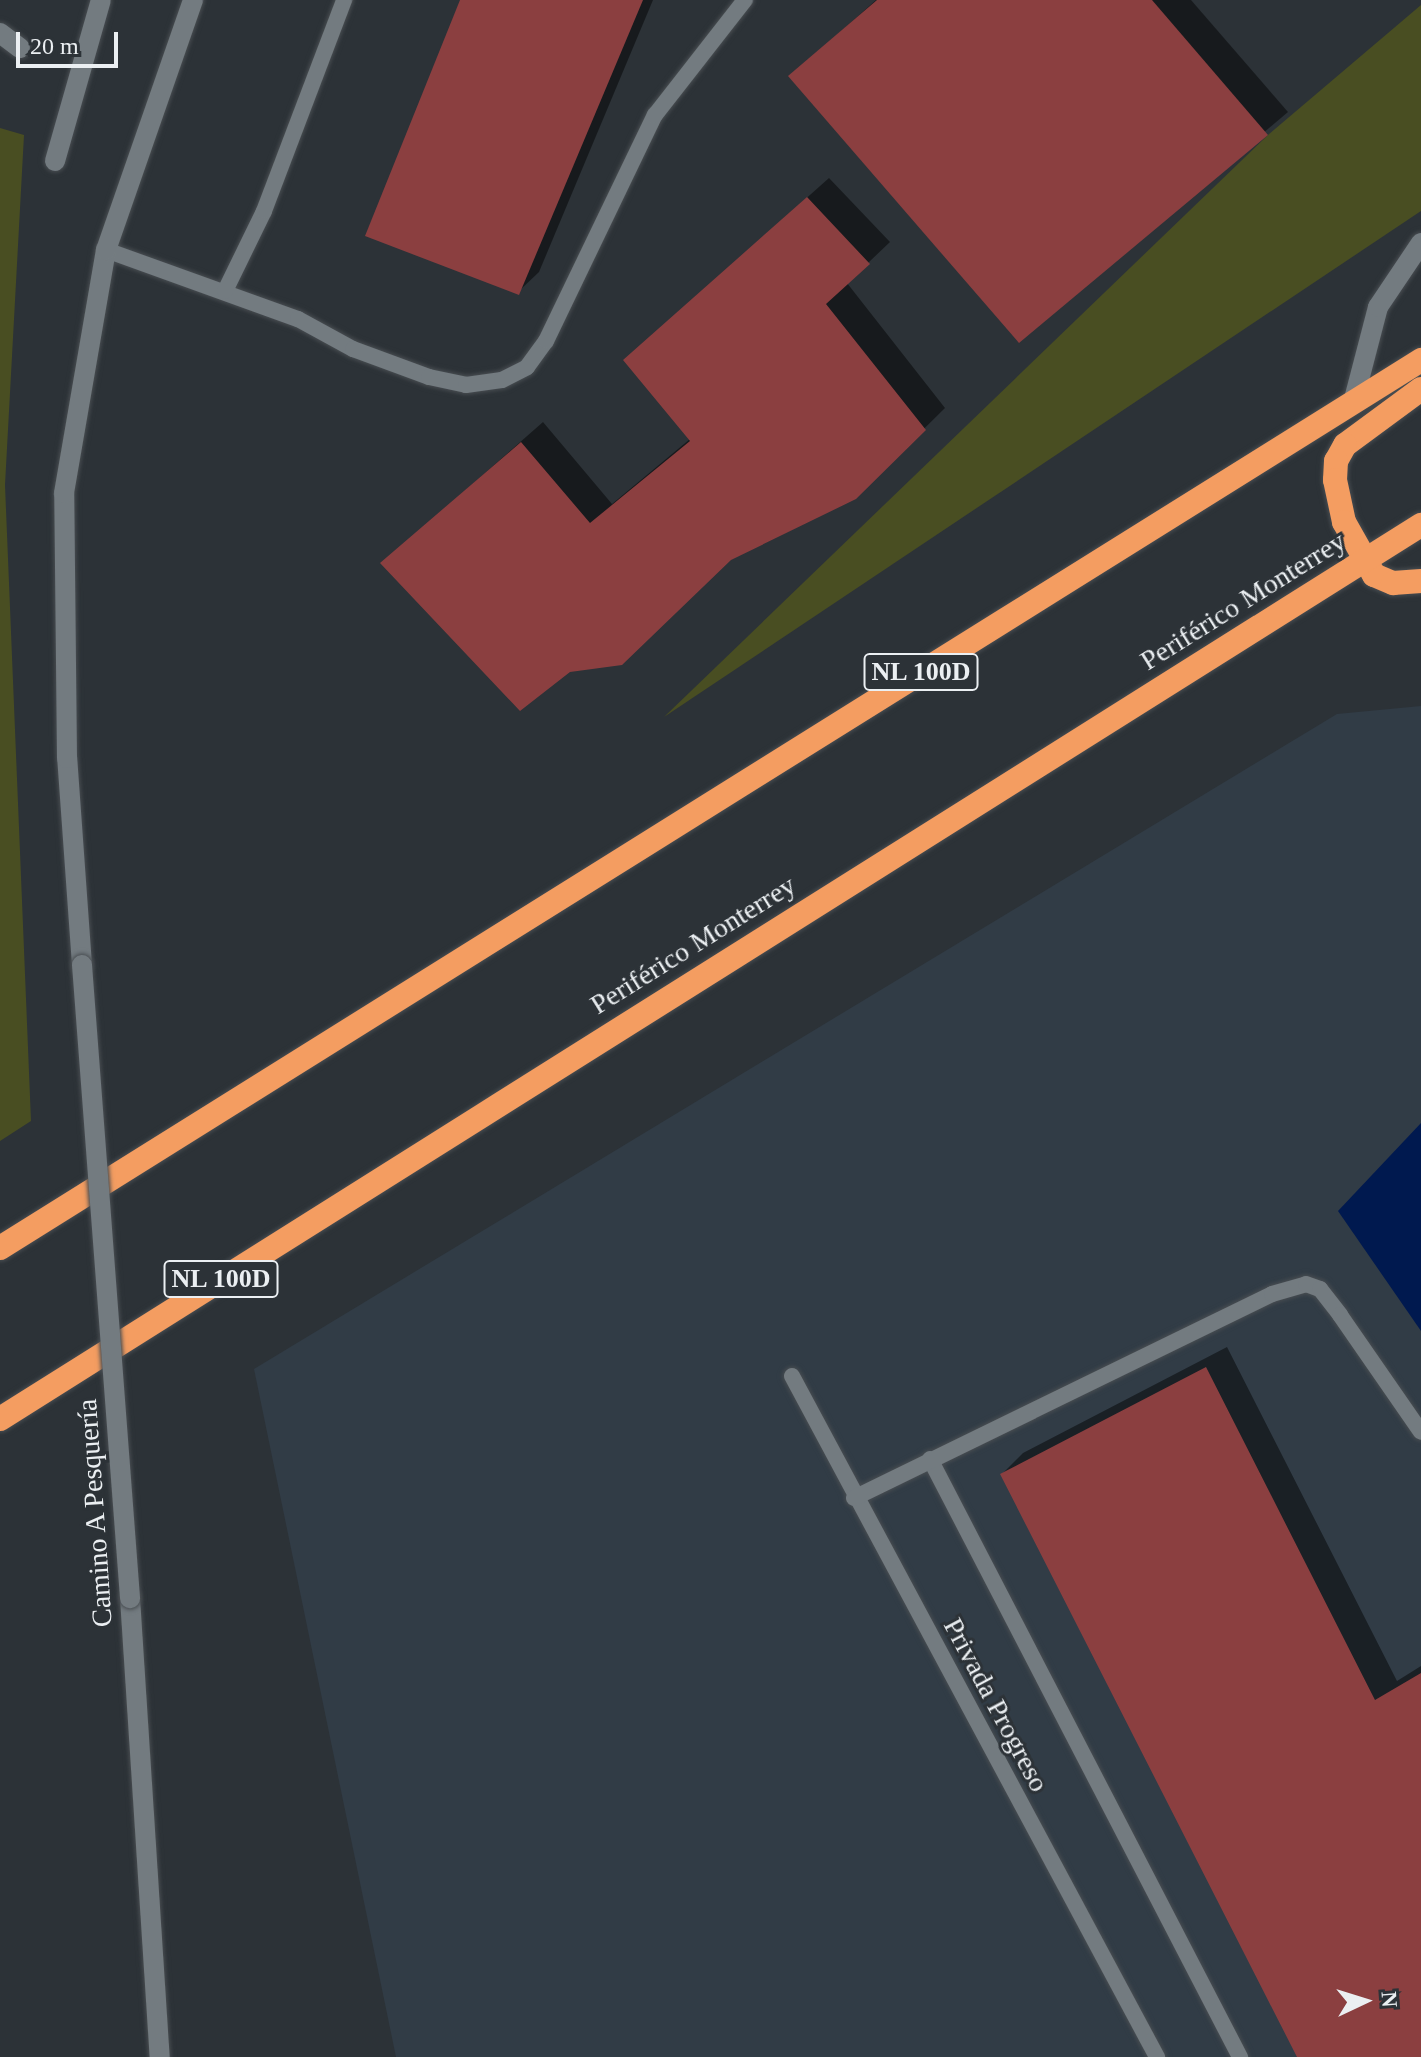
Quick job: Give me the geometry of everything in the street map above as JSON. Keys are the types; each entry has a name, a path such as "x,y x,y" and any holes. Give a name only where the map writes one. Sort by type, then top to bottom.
{"highway":[{"name":"NL 100D","path":"0,1248 1421,360"},
{"path":"1421,389 1345,445 1336,461 1337,499 1363,562 1382,580 1421,581"},
{"name":"Periférico Monterrey","path":"0,1419 1421,525"}],"main road":[{"path":"55,161 101,0"},
{"name":"Camino A Pesquería","path":"160,2057 130,1598 66,744 64,493 106,250 193,0"},
{"path":"0,33 20,48"},
{"path":"1353,403 1378,307 1421,243"}],"lane":[{"path":"225,291 264,211 344,0"},
{"path":"106,250 225,291 429,377 466,385 502,380 527,367 546,341 655,115 745,0"},
{"path":"854,1498 1272,1294 1306,1284 1320,1289 1421,1432"},
{"name":"Privada Progreso","path":"792,1376 854,1498 1157,2057"},
{"path":"930,1459 1240,2057"}],"shaded area":[{"path":"1421,706 1421,2057 396,2057 254,1369 1337,714"}],"green space":[{"path":"1421,5 1421,211 664,717 1268,135"},
{"path":"0,128 24,135 5,485 31,1121 0,1141"}],"water":[{"path":"1421,1123 1421,1331 1338,1211"}],"building":[{"path":"460,0 643,0 519,295 365,236"},
{"path":"877,0 1152,0 1268,135 1019,343 788,76"},
{"path":"807,197 870,264 826,304 926,430 856,499 731,560 622,665 570,672 520,711 380,563 521,442 590,523 690,441 623,360"},
{"path":"1206,1367 1375,1700 1421,1673 1421,2057 1297,2057 1000,1474"}]}
